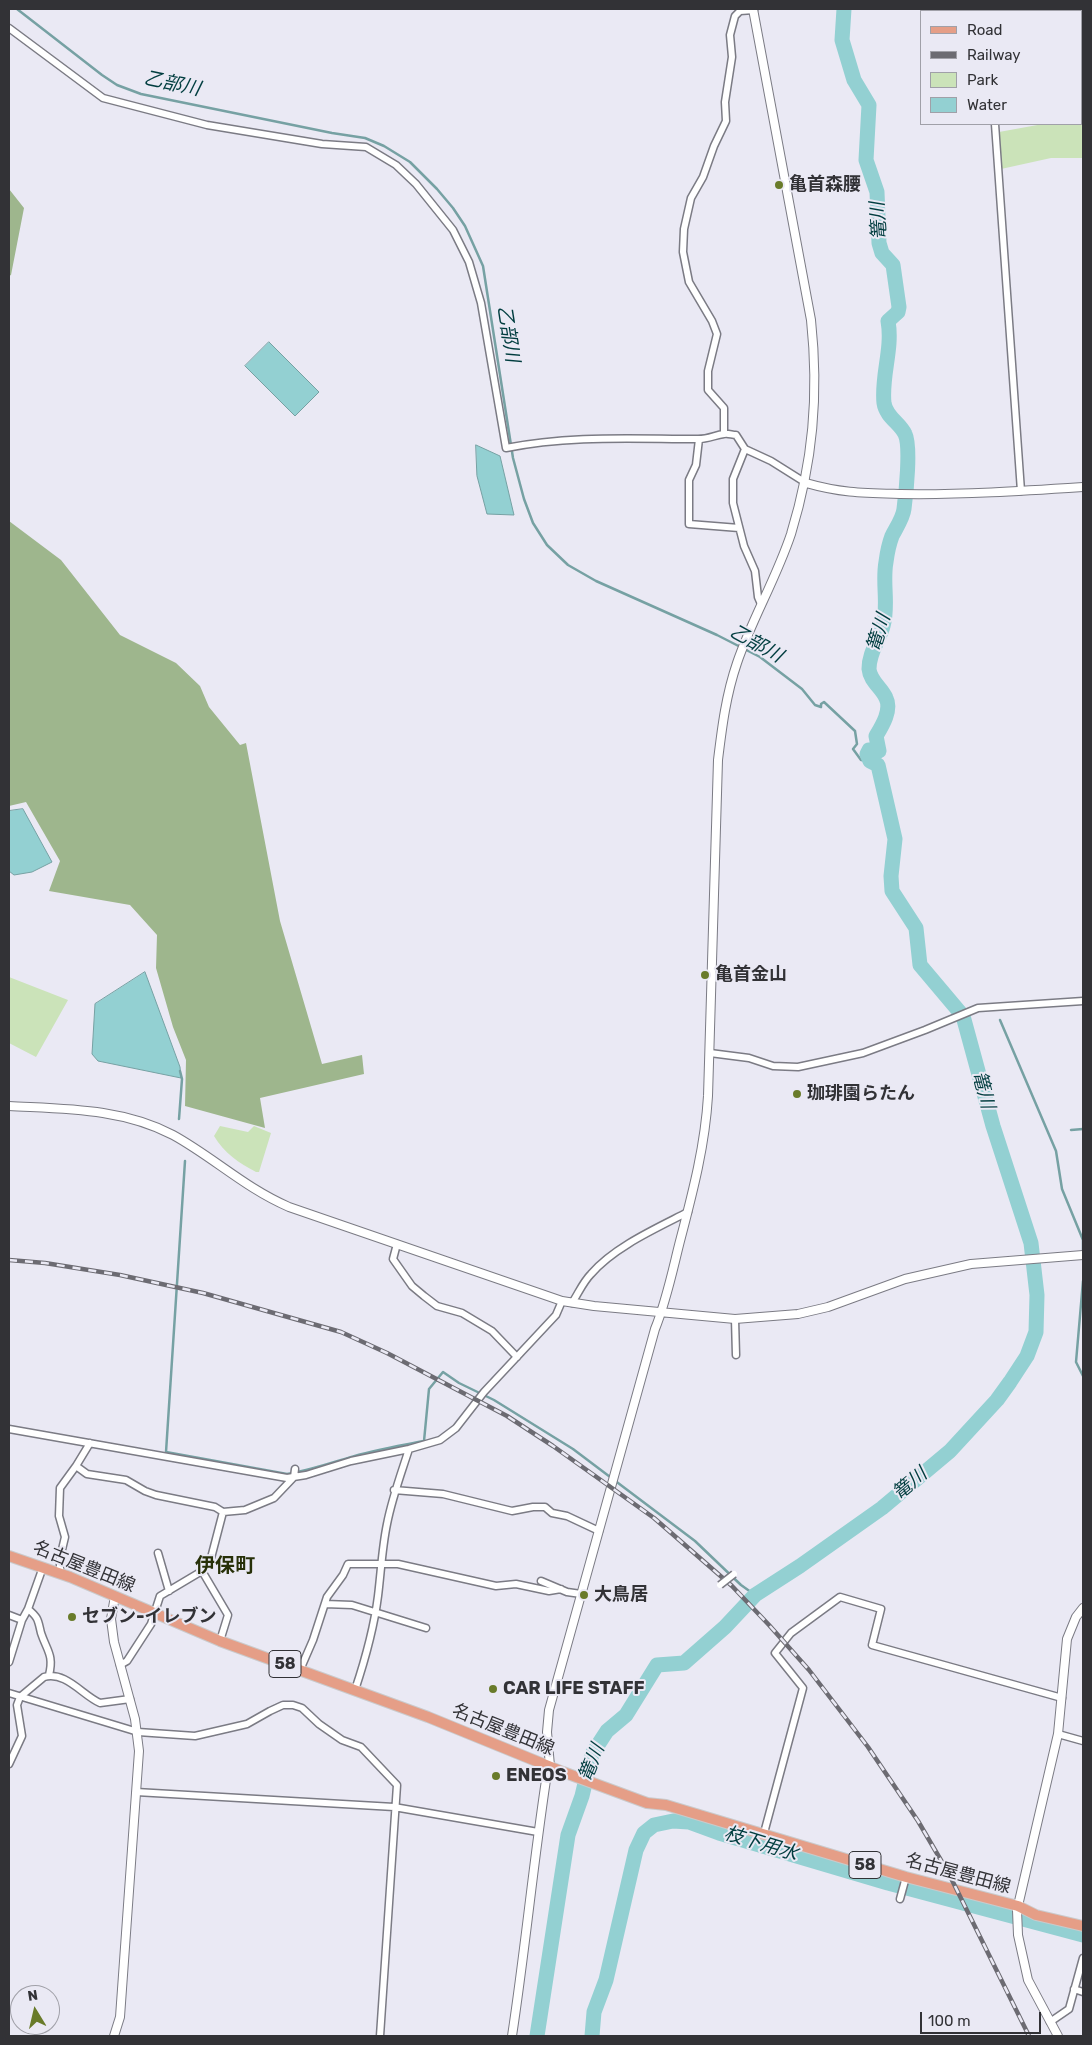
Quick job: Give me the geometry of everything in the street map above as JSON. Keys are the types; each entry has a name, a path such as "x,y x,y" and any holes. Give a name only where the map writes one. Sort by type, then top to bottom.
{"main road":[{"name":"名古屋豊田線","path":"9,1556 60,1573 220,1641 355,1690 647,1803 666,1805 764,1833 906,1880 1083,1926"}],"street":[{"path":"512,2036 525,1949 538,1832 550,1766 546,1732 548,1716 655,1329 662,1311 703,1147 710,1053 718,760 728,691 750,631 784,553 806,482 814,404 815,369 811,320 754,9 740,11 735,16 730,35 732,57 725,102 726,121 714,146 703,177 691,198 684,229 683,252 689,282 718,334 708,371 708,390 724,408 724,434"},
{"path":"9,28 103,98 207,125 322,144 366,147 396,165 416,184 453,230 469,262 480,302 506,448 523,444 606,437 699,439 712,438 724,434 736,435 745,449 806,482 845,492 929,494 1083,487"},
{"path":"996,125 1021,491"},
{"path":"699,439 696,465 689,480 689,524 739,528"},
{"path":"745,449 733,479 733,503 744,546 753,564 758,597 761,604"},
{"path":"710,1053 748,1058 773,1066 798,1067 863,1053 978,1008 1083,1001"},
{"path":"9,1106 95,1111 141,1121 174,1136 274,1201 572,1303 735,1319 798,1314 828,1307 905,1279 970,1264 1079,1256"},
{"path":"572,1303 590,1274 617,1252 688,1212"},
{"path":"397,1244 393,1259 412,1286 436,1306 462,1313 492,1331 517,1357"},
{"path":"9,1429 278,1477 409,1450 440,1440 456,1428 484,1392 556,1315 562,1301"},
{"path":"735,1319 736,1355"},
{"path":"60,1573 60,1558 65,1537 59,1516 60,1488 90,1443"},
{"path":"355,1690 367,1648 378,1595 380,1563 394,1490 409,1450"},
{"path":"76,1466 87,1474 126,1480 145,1492 215,1507 223,1512 245,1510 274,1498 295,1474"},
{"path":"394,1490 443,1494 512,1511 545,1507 552,1513 567,1516 599,1530"},
{"path":"120,1665 127,1661 156,1613 160,1596 202,1571 211,1558 223,1512"},
{"path":"158,1554 169,1591"},
{"path":"300,1670 313,1640 327,1597 343,1576 348,1564 398,1564 496,1586 516,1584 549,1591 561,1589"},
{"path":"9,1662 22,1620 28,1609 43,1567"},
{"path":"202,1571 228,1615 220,1641"},
{"path":"720,1585 734,1574"},
{"path":"541,1581 581,1594"},
{"path":"114,2036 120,2017 139,1751 138,1732 112,1628 115,1596"},
{"path":"764,1833 803,1688 775,1653 790,1633 840,1597 881,1609 872,1645 1062,1698"},
{"path":"325,1604 352,1605 426,1628"},
{"path":"1058,2036 1028,1980 1018,1935 1017,1908 1058,1734 1067,1638 1076,1617 1083,1608"},
{"path":"28,1609 40,1622 41,1633 52,1658 49,1675"},
{"path":"9,1615 22,1620"},
{"path":"9,1764 22,1736 18,1705 20,1697 44,1677 49,1675 65,1680 100,1703 130,1699"},
{"path":"9,1693 138,1732 195,1736 247,1724 283,1705 293,1705 302,1708 319,1724 342,1740 361,1747 372,1757 397,1785 394,1807 380,2036"},
{"path":"1058,1734 1083,1741"},
{"path":"136,1792 394,1807 538,1832"},
{"path":"901,1896 906,1880"},
{"path":"1050,2022 1069,2009 1083,1958"},
{"path":"1074,1990 1083,1992"}],"green space":[{"path":"1083,116 1083,158 1051,158 1001,169 999,132 1038,125 1082,125"},
{"path":"9,189 24,208 11,275 9,276"},
{"path":"9,521 61,560 120,635 176,663 200,686 209,707 240,745 246,743 280,921 322,1064 362,1055 364,1074 260,1098 265,1128 185,1106 186,1060 173,1027 156,968 157,935 130,905 49,891 60,861 26,802 9,806"},
{"path":"9,977 68,1000 36,1057 9,1043"},
{"path":"220,1126 248,1132 254,1126 271,1133 259,1172 238,1161 222,1148 214,1136"}],"water":[{"path":"269,342 319,392 295,416 245,366"},
{"path":"476,445 500,456 514,515 487,514 477,476"},
{"path":"23,809 52,862 32,872 14,875 9,871 9,811"},
{"path":"145,972 180,1067 181,1078 98,1061 92,1054 95,1004"}],"waterway":[{"name":"乙部川","path":"17,9 117,85 141,94 365,138 384,146 410,162 453,208 465,226 483,266 513,458 524,499 533,523 547,545 568,565 596,581 717,635 760,657 802,689 815,705 821,707 821,704 824,702 855,731 857,744 853,749 861,760 870,761"},
{"name":"篭川","path":"537,2036 568,1835 582,1796 592,1754 607,1731 626,1715 657,1665 684,1663 725,1627 755,1595 800,1566 882,1508 950,1451 997,1400 1027,1356 1036,1332 1037,1295 1031,1243 993,1126 963,1016 920,965 916,928 892,891 891,876 895,839 878,765 870,761 867,754 869,750 879,751 876,736 886,718 888,708 884,694 870,673 869,663 885,618 886,562 892,536 903,512 907,482 908,449 905,434 887,412 884,403 884,383 889,342 888,321 898,312 899,307 893,265 882,253 879,243 877,192 866,160 869,105 854,80 842,40 844,9"},
{"path":"1000,1020 1056,1151 1062,1189 1083,1240 1083,1251"},
{"path":"179,1119 182,1079 180,1071"},
{"path":"1071,1130 1083,1129"},
{"path":"185,1161 166,1452 287,1474 386,1448 424,1441 429,1389 443,1372 459,1383 494,1400 573,1449 695,1541 741,1585 755,1595"},
{"path":"1083,1281 1076,1362 1083,1376"},
{"name":"枝下用水","path":"592,2036 594,2012 606,1980 636,1850 644,1833 654,1825 673,1821 689,1822 719,1833 888,1883 1083,1935"}],"railway":[{"path":"9,1260 45,1263 120,1275 203,1293 341,1332 387,1353 507,1416 553,1446 654,1518 732,1586 769,1625 809,1670 868,1747 918,1821 949,1874 1029,2036"}],"place":[{"name":"亀首森腰","path":"779,185"},
{"name":"亀首金山","path":"705,975"},
{"name":"珈琲園らたん","path":"797,1094"},
{"name":"大鳥居","path":"584,1595"},
{"name":"セブン-イレブン","path":"72,1617"},
{"name":"CAR LIFE STAFF","path":"493,1689"},
{"name":"ENEOS","path":"496,1776"}],"district":[{"name":"伊保町","path":"225,1566"}]}
